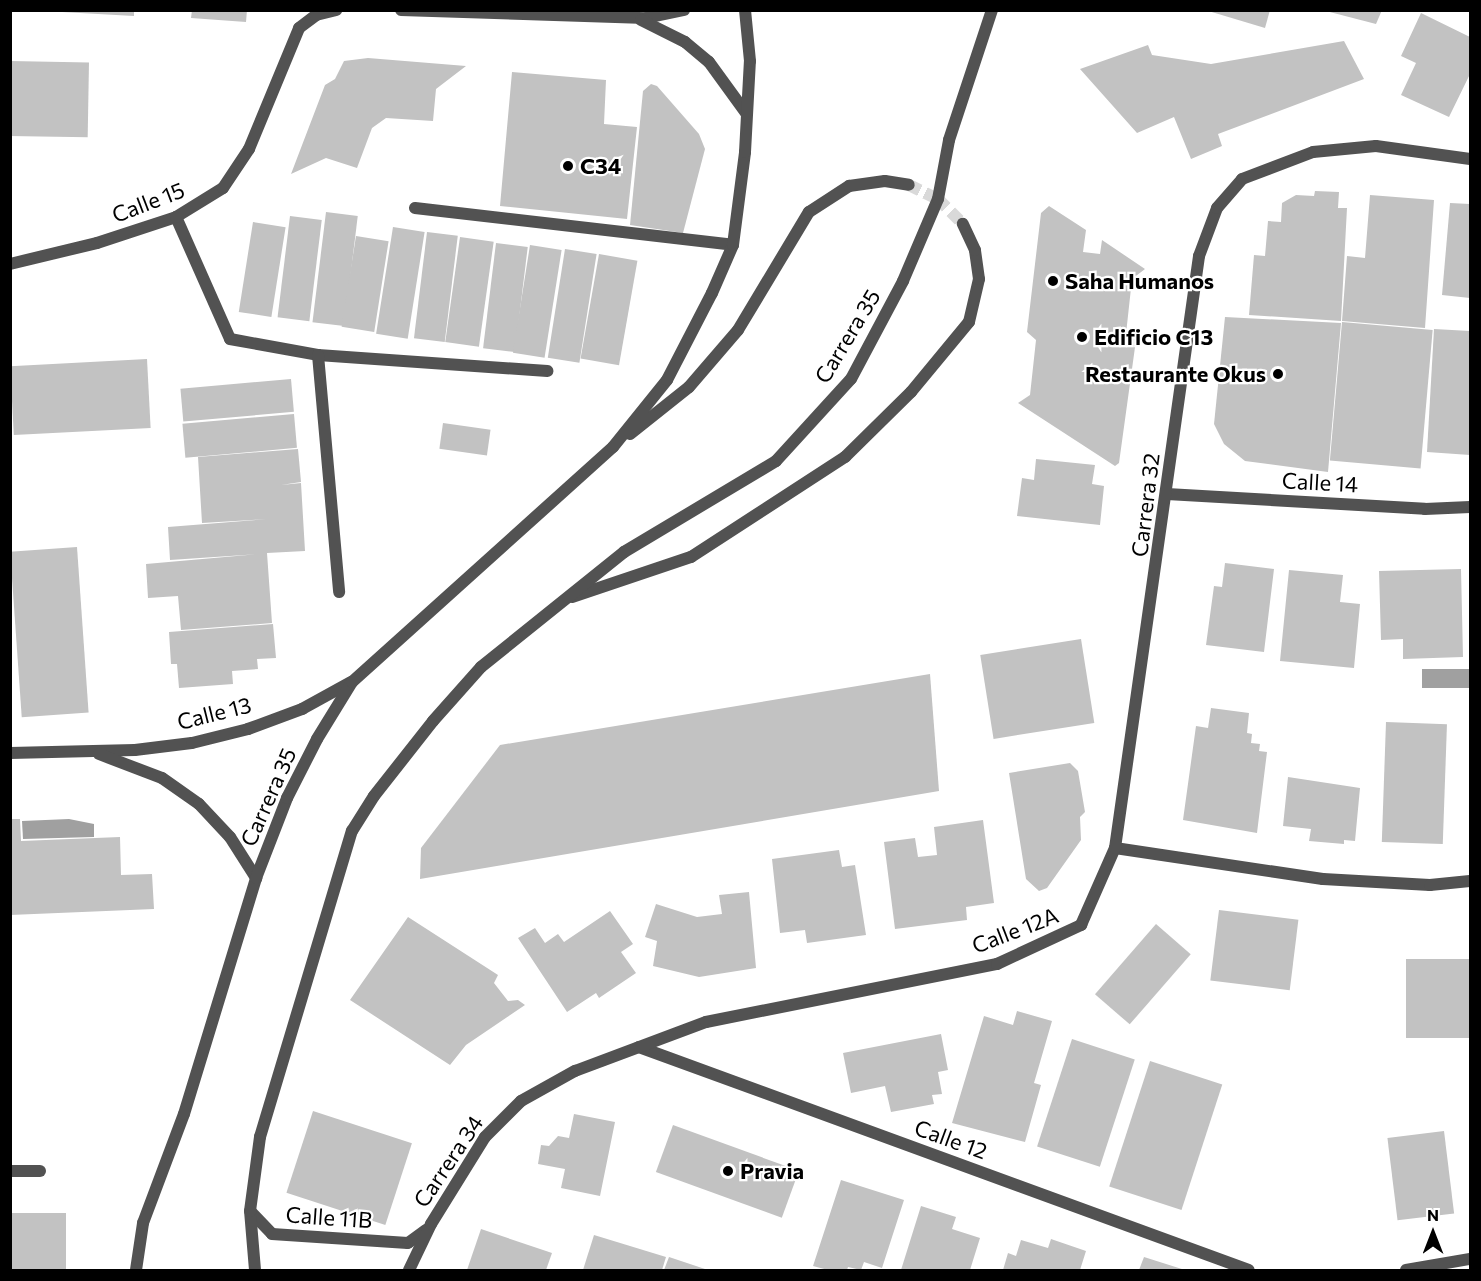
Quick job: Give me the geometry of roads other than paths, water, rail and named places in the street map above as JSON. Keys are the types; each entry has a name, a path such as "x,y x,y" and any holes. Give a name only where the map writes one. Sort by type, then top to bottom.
{"street":[{"name":"Calle 15","path":"10,264 97,243 176,217 223,189 249,149 299,28 316,15 336,10"},
{"path":"401,10 665,16 684,10"},
{"name":"Carrera 35","path":"613,447 667,380 733,245 750,61 745,10"},
{"name":"Carrera 35","path":"250,1211 260,1137 352,831 374,796 455,694 481,667 624,552 776,461 851,379 903,281 938,199 949,140 992,10"},
{"path":"628,15 685,42 709,62 746,113"},
{"name":"Carrera 32","path":"1115,849 1199,256 1217,208 1242,179 1313,152 1376,146 1470,159"},
{"name":"Carrera 35","path":"136,1270 143,1223 188,1102 256,878 287,798 352,682 613,447 689,387 738,330 809,212 849,186 885,181 909,185"},
{"path":"415,208 733,245"},
{"path":"176,217 230,339 318,355 547,371"},
{"name":"Carrera 35","path":"565,599 691,557 845,457 911,392 969,322 978,294 979,272 975,250 963,224"},
{"path":"318,355 339,592"},
{"name":"Calle 14","path":"1167,494 1425,509 1470,507"},
{"name":"Calle 13","path":"10,753 78,749 135,750 215,738 302,709 352,682"},
{"name":"Calle 13","path":"78,749 132,764 162,778 199,804 230,837 256,878"},
{"path":"1115,849 1323,879 1430,885 1470,881"},
{"name":"Calle 12A","path":"639,1047 706,1022 997,964 1036,948 1081,925 1115,849"},
{"name":"Carrera 34","path":"409,1270 431,1224 485,1137 521,1101 575,1071 639,1047"},
{"name":"Calle 12","path":"639,1047 1249,1270"},
{"path":"10,1171 40,1171"},
{"name":"Calle 11B","path":"250,1211 272,1234 408,1243 431,1224"},
{"name":"Calle 11B","path":"250,1211 255,1270"},
{"path":"1406,1270 1470,1259"}],"tunnel":[{"path":"909,185 938,199 963,224"}],"place":[{"name":"C34","path":"568,166"},
{"name":"Saha Humanos","path":"1053,281"},
{"name":"Edificio C13","path":"1082,337"},
{"name":"Restaurante Okus","path":"1278,374"},
{"name":"Pravia","path":"728,1171"}]}
